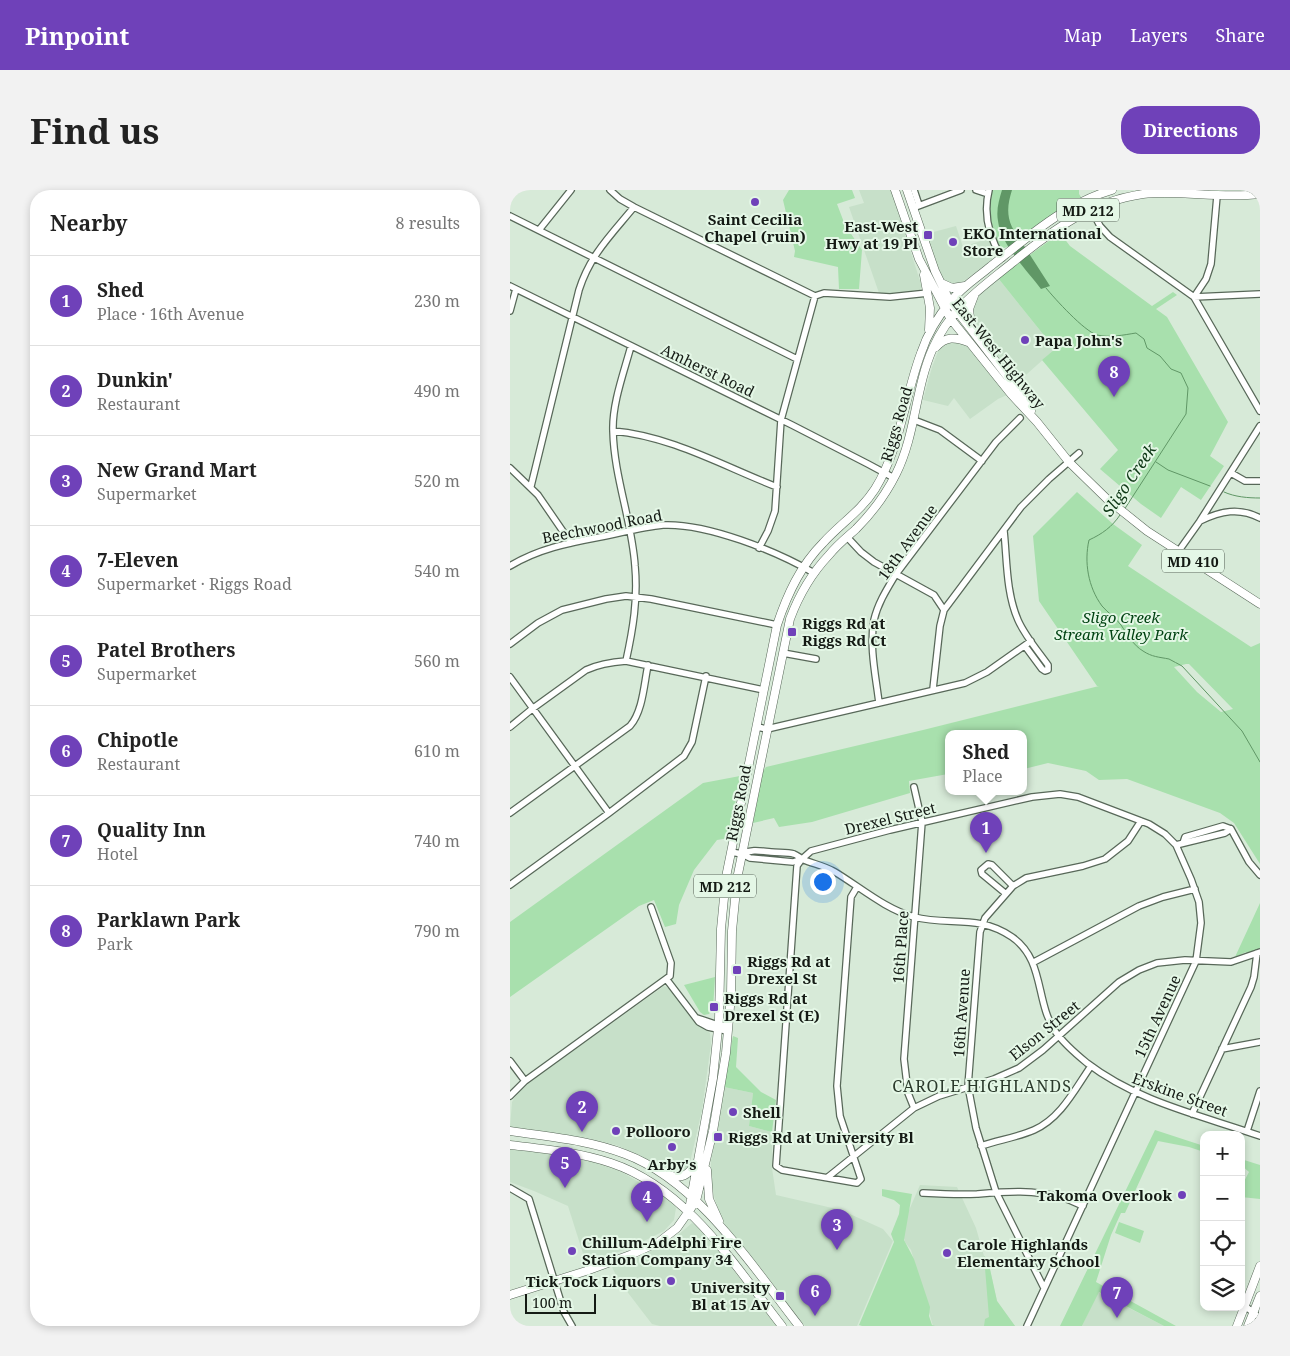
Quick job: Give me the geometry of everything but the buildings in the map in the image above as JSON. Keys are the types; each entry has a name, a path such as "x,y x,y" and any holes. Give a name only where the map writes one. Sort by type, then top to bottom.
{"main road":[{"name":"East-West Highway","path":"895,190 919,259 950,318 1022,408 1037,422"},
{"path":"900,190 904,203 916,207"},
{"name":"East-West Highway","path":"907,190 916,207 924,241 950,302 1008,376 1037,422 1069,462 1126,516 1178,552 1260,604"},
{"name":"Riggs Road","path":"694,1199 698,1160 713,1078 718,1027 723,902 731,852 777,625 787,597 803,567 823,543 860,509 884,473 896,440 910,385 924,346 950,302 967,285 1009,252 1074,206 1112,190"},
{"name":"Riggs Road","path":"510,1295 630,1255 659,1242 677,1228 689,1212 708,1155 720,1089 730,995 735,893 788,627 803,590 814,573 828,555 871,512 894,478 903,459 929,357 950,318 975,291 1028,250 1064,224 1091,209 1120,199 1144,194 1177,193 1217,196 1260,194"},
{"path":"902,211 909,216 916,232 924,241"},
{"path":"919,259 928,293 931,318 924,346"},
{"path":"941,283 952,288 967,285"},
{"path":"971,330 969,309 975,291"},
{"path":"929,357 936,346 946,339 956,338 969,343"},
{"path":"510,1131 605,1147 634,1158 659,1172 694,1199 727,1236 799,1326"},
{"path":"510,1145 562,1152 613,1163 655,1185 689,1212 729,1258 782,1326"},
{"path":"708,1155 709,1199 727,1236"},
{"path":"659,1172 674,1177 683,1177 691,1172 698,1160"},
{"path":"1245,1306 1260,1266"},
{"path":"1248,1326 1256,1313 1260,1296"},
{"path":"1237,1326 1243,1311"}],"street":[{"path":"539,230 571,190"},
{"path":"610,190 620,199 634,207 816,296 824,293 890,297 928,293"},
{"name":"East-West Highway","path":"914,190 916,207"},
{"path":"916,207 961,190"},
{"path":"976,190 988,192 987,223 1002,258"},
{"path":"1194,297 1206,278 1211,264 1217,196"},
{"path":"530,486 582,279 593,257 634,207"},
{"path":"1091,209 1100,226 1110,236 1194,297 1260,411"},
{"path":"510,216 797,359"},
{"path":"510,311 513,288"},
{"name":"Amherst Road","path":"513,288 894,478"},
{"path":"1194,297 1260,294"},
{"path":"759,548 768,531 775,511 781,420 816,296"},
{"path":"626,661 636,597 635,566 618,476 613,431 616,406 631,346"},
{"name":"18th Avenue","path":"879,703 872,644 874,626 883,596 896,574 999,438 1020,418"},
{"path":"914,420 940,430 982,461"},
{"path":"1178,552 1200,521 1260,426"},
{"path":"613,431 642,435 673,443 777,487"},
{"path":"933,689 940,626 944,610 1028,500 1079,453"},
{"path":"510,468 530,486 549,510 570,543"},
{"path":"1231,473 1245,481 1260,480"},
{"path":"1200,521 1229,511 1243,512 1259,517"},
{"name":"Beechwood Road","path":"510,566 531,554 570,543 662,526 695,527 759,548 814,573"},
{"path":"1004,531 1014,608 1019,622 1048,665 1047,671 1042,669 1025,646"},
{"path":"847,537 868,557 934,595 944,610"},
{"path":"510,644 542,620 568,607 619,597 636,597 777,625"},
{"path":"757,727 767,729 956,685 981,676 1031,641"},
{"path":"783,653 816,659"},
{"path":"510,727 586,670 604,664 626,661 706,676 764,690"},
{"path":"510,813 626,729 635,719 638,711 648,665"},
{"path":"510,885 609,813 687,752 692,742 706,676"},
{"path":"510,677 609,813"},
{"name":"16th Place","path":"914,787 922,822 904,1059 908,1093 914,1108"},
{"name":"Drexel Street","path":"802,859 811,851 922,822 1032,797 1060,794 1078,797 1141,821 1161,831 1176,846"},
{"name":"16th Avenue","path":"1044,1288 996,1192 974,1120 968,1086 980,932 985,918 1005,893 1014,886 1026,878 1083,866 1105,859 1128,841 1141,821"},
{"path":"1176,846 1183,842 1187,843 1225,833 1231,829 1249,862 1260,875"},
{"name":"15th Avenue","path":"1027,1326 1196,961 1201,922 1199,902 1176,846"},
{"path":"742,854 751,850 794,854 802,859 797,866 776,1166 782,1170 857,1183 861,1179 840,1116 837,1086 851,897 857,887"},
{"name":"Riggs Road","path":"731,852 742,854"},
{"name":"Erskine Street","path":"802,859 831,870 892,907 915,917 971,921 1000,930 1014,938 1028,952 1034,962 1043,1006 1059,1036 1091,1066 1109,1079 1135,1093 1260,1136"},
{"path":"1005,893 982,874 981,870 983,867 988,864 992,865 1014,886"},
{"path":"1034,962 1139,906 1163,897 1195,889"},
{"path":"510,1096 525,1081 670,976 671,963 651,907"},
{"path":"1192,1114 1251,987 1258,953"},
{"name":"Elson Street","path":"828,1178 914,1108 939,1096 994,1079 1020,1068 1119,982 1133,973 1157,963 1180,961 1230,962 1258,953"},
{"path":"667,980 697,1018 718,1027 727,1028"},
{"path":"1222,1049 1260,1042"},
{"path":"510,1061 525,1081"},
{"path":"982,1146 1027,1133 1048,1122 1061,1110 1091,1066"},
{"path":"1247,1131 1260,1091"},
{"path":"510,1188 529,1199 564,1312 572,1326"},
{"path":"923,1193 955,1195 996,1192 1038,1192 1063,1197 1083,1206"},
{"path":"1245,1306 1256,1313 1260,1320 1258,1326"}],"shaded area":[{"path":"859,190 891,190 921,284 918,292 913,294 879,293 849,207 864,203"},
{"path":"1002,190 1012,190 1008,208 1012,227 1050,286 1041,289 1015,257 1004,239 997,217"},
{"path":"956,226 963,247 989,238 993,253 992,260 965,280 956,285 949,286 944,281 938,268 926,234"},
{"path":"998,278 1055,349 1018,382 974,327 971,303 976,296"},
{"path":"953,341 960,342 969,348 1007,395 998,399 970,419 954,398 948,406 923,400 939,349"},
{"path":"664,986 670,989 694,1022 710,1033 711,1044 702,1110 689,1167 683,1173 675,1174 616,1145 587,1138 512,1129 510,1127 512,1102 520,1089"},
{"path":"724,1087 753,1093 749,1126 772,1132 772,1168 776,1195 841,1210 883,1229 893,1241 857,1326 805,1326 728,1229 719,1214 711,1184 711,1161"},
{"path":"510,1149 558,1155 593,1162 618,1170 670,1200 676,1208 674,1220 664,1231 630,1248 586,1263 568,1206 510,1182"},
{"name":"Carole Highlands Elementary School","path":"920,1185 957,1187 976,1228 984,1256 988,1260 997,1301 1015,1326 933,1326 911,1250 905,1242 903,1235 903,1224"},
{"path":"692,1223 701,1228 777,1326 660,1326 652,1324 619,1281 612,1267 639,1257 671,1241"},
{"path":"1098,1292 1164,1326 1082,1326"}],"green space":[{"path":"789,190 852,190 855,198 837,204 845,225 862,250 859,289 839,289 838,267 794,257 795,251 783,200"},
{"path":"990,190 1079,190 1081,197 1063,207 1010,246 1001,249 996,243 991,229 989,213"},
{"path":"1060,233 1070,246 1152,306 1173,292 1177,295 1156,309 1167,317 1228,422 1210,456 1224,466 1201,500 1181,487 1161,518 1141,504 1100,469 1118,450 1042,360 1055,349 998,278"},
{"name":"Sligo Creek Stream Valley Park","path":"1077,492 1113,524 1142,545 1128,566 1251,647 1260,643 1260,864 1234,823 1220,813 1127,779 1099,780 1086,771 1048,763 1027,768 1027,730 945,730 945,775 909,781 910,793 812,822 779,827 774,818 753,823 763,771 766,767 1099,686 1097,686 1039,601 1033,536","holes":["1189,664 1233,709 1221,712 1197,692 1174,667"]},
{"path":"740,776 729,838 717,840 694,870 679,905 676,924 665,927 654,900 639,906 510,997 510,922 703,783"},
{"path":"1260,903 1260,950 1249,956 1246,952 1235,957"},
{"path":"715,977 713,1009 709,1014 704,1015 700,1012 684,985"},
{"path":"733,1036 738,1038 736,1067 761,1092 776,1100 772,1132 749,1126 753,1093 724,1087"},
{"path":"1155,1130 1200,1145 1200,1151 1158,1141 1125,1213 1121,1213 1111,1235 1096,1282 1176,1326 1164,1326 1099,1292 1082,1326 1060,1326"},
{"path":"1245,1160 1260,1165 1260,1199 1245,1197 1245,1180 1249,1172 1245,1168"},
{"path":"882,1189 912,1194 904,1240 914,1259 930,1307 929,1316 932,1325 935,1326 859,1325 894,1242 891,1234 899,1214 900,1205 894,1200 882,1196"},
{"path":"1119,1222 1144,1231 1140,1243 1115,1233"},
{"path":"984,1256 988,1260 997,1301 1015,1326 984,1326 985,1319 989,1317"}],"waterway":[{"name":"Sligo Creek","path":"1046,288 1070,314 1091,332 1107,336 1136,333 1144,339 1147,348 1160,356 1171,369 1181,373 1188,388 1186,414 1124,510"},
{"path":"1156,462 1168,470 1210,486"},
{"path":"1224,492 1242,497 1260,498"},
{"name":"Sligo Creek","path":"1120,515 1106,530 1089,540 1088,574 1097,599 1119,622 1139,649 1149,655 1169,659 1182,666 1242,731 1260,762"}],"place":[{"name":"Saint Cecilia Chapel (ruin)","path":"755,202"},
{"name":"East-West Hwy at 19 Pl","path":"928,235"},
{"name":"EKO International Store","path":"953,242"},
{"name":"Papa John's","path":"1025,340"},
{"name":"Parklawn Park","path":"1114,397"},
{"name":"Riggs Rd at Riggs Rd Ct","path":"792,632"},
{"name":"Shed","path":"986,853"},
{"name":"Riggs Rd at Drexel St","path":"737,970"},
{"name":"Riggs Rd at Drexel St (E)","path":"714,1007"},
{"name":"Shell","path":"733,1112"},
{"name":"Pollooro","path":"616,1131"},
{"name":"Dunkin'","path":"582,1132"},
{"name":"Riggs Rd at University Bl","path":"718,1137"},
{"name":"Arby's","path":"672,1147"},
{"name":"Patel Brothers","path":"565,1188"},
{"name":"Takoma Overlook","path":"1182,1195"},
{"name":"7-Eleven","path":"647,1222"},
{"name":"New Grand Mart","path":"837,1250"},
{"name":"Chillum-Adelphi Fire Station Company 34","path":"572,1251"},
{"name":"Carole Highlands Elementary School","path":"947,1253"},
{"name":"Tick Tock Liquors","path":"671,1281"},
{"name":"University Bl at 15 Av","path":"780,1296"},
{"name":"Chipotle","path":"815,1316"},
{"name":"Quality Inn","path":"1117,1318"}],"district":[{"name":"CAROLE HIGHLANDS","path":"982,1086"}]}
